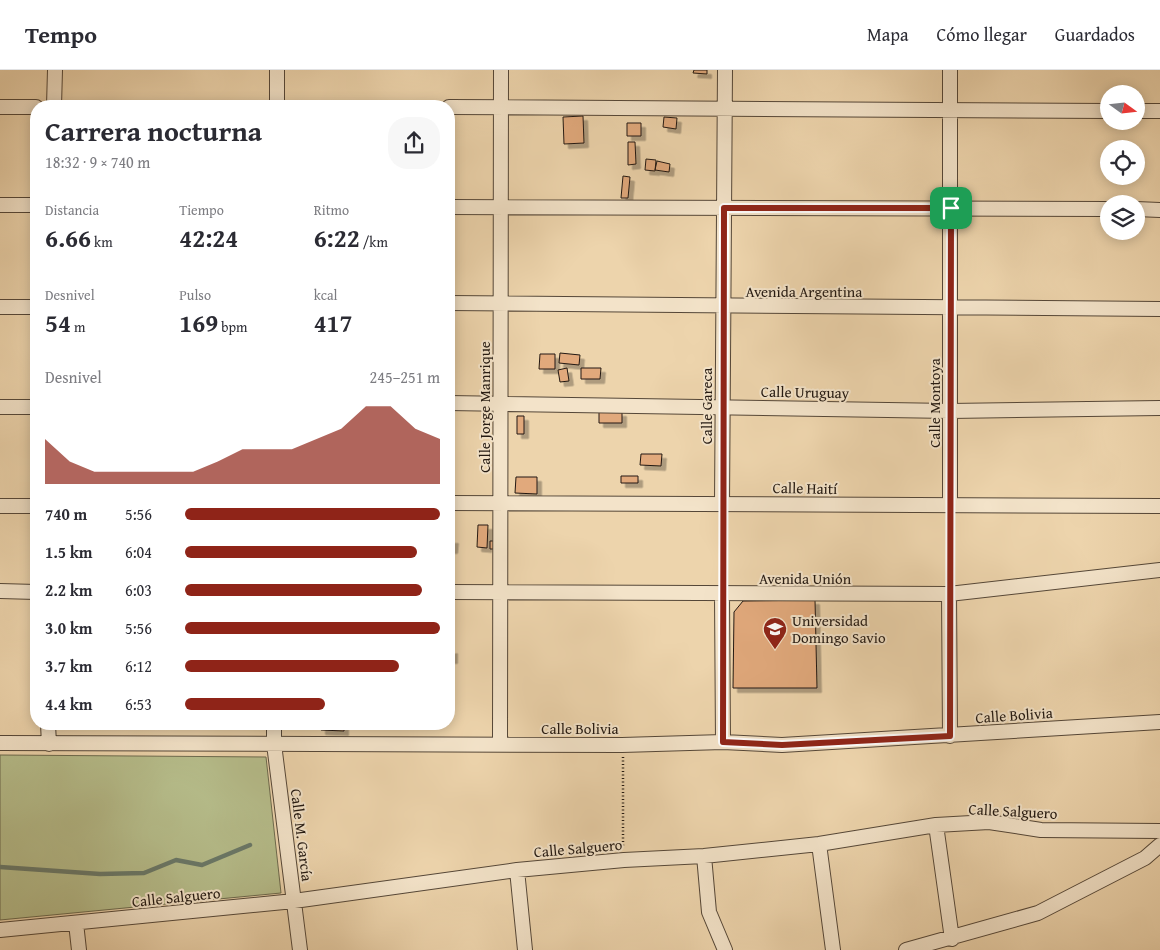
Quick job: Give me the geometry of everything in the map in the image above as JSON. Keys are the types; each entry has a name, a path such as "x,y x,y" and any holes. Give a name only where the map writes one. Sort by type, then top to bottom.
{"street":[{"path":"54,70 54,100"},
{"path":"277,70 277,100"},
{"name":"Calle Jorge Manrique","path":"500,744 501,70"},
{"name":"Calle Gareca","path":"722,504 725,70"},
{"name":"Calle Montoya","path":"950,70 950,506"},
{"path":"0,107 30,107"},
{"path":"455,107 725,107 951,111 1100,111"},
{"path":"1145,111 1160,111"},
{"path":"0,205 30,205"},
{"path":"455,207 1100,209"},
{"path":"1145,209 1160,210"},
{"name":"Avenida Argentina","path":"455,303 950,309 1160,309"},
{"path":"0,307 30,307"},
{"name":"Calle Uruguay","path":"455,402 950,411 1160,408"},
{"path":"0,407 30,407"},
{"name":"Calle Haití","path":"455,503 1160,506"},
{"path":"0,506 30,506"},
{"name":"Avenida Unión","path":"455,592 722,595 949,594 1160,570"},
{"path":"0,591 30,592"},
{"path":"949,594 950,736"},
{"path":"722,595 723,742"},
{"name":"Calle Bolivia","path":"0,743 622,744 723,742 782,745 1160,722"},
{"path":"48,730 48,744"},
{"name":"Calle M. García","path":"274,730 274,744 300,950"},
{"name":"Calle Salguero","path":"0,930 294,901 517,870 624,860 704,856 819,844 936,825 989,822 1041,830 1160,831"},
{"path":"936,825 952,939"},
{"path":"819,844 833,950"},
{"path":"906,950 952,939 1038,913 1145,858 1160,845"},
{"path":"704,856 709,912 725,950"},
{"path":"517,870 525,950"},
{"path":"76,923 79,950"}],"path":[{"path":"722,504 722,595"},
{"path":"949,594 950,506"},
{"path":"622,744 624,860"}],"green space":[{"path":"0,755 266,757 281,893 0,920"}],"building":[{"path":"694,70 707,70 707,74 693,73"},
{"path":"583,116 584,143 564,144 563,117"},
{"path":"664,117 677,118 676,129 663,127"},
{"path":"627,123 641,123 641,136 627,136"},
{"path":"628,142 635,142 636,164 628,165"},
{"path":"646,159 656,160 655,171 645,170"},
{"path":"657,161 670,164 669,172 655,170"},
{"path":"623,176 630,177 628,198 621,198"},
{"path":"560,353 580,355 579,365 559,363"},
{"path":"540,354 555,354 555,369 539,369"},
{"path":"567,368 569,381 560,382 558,370"},
{"path":"581,368 601,368 600,379 581,379"},
{"path":"599,412 622,412 622,423 599,423"},
{"path":"517,416 524,416 524,434 517,434"},
{"path":"641,454 662,454 661,466 640,465"},
{"path":"621,476 638,476 638,483 621,483"},
{"path":"516,477 537,477 537,494 515,493"},
{"path":"478,525 488,525 487,548 477,547"},
{"path":"490,541 498,541 498,549 490,549"},
{"name":"Universidad Domingo Savio","path":"815,600 817,688 733,688 734,612 743,601"}],"waterway":[{"path":"0,867 100,874 144,873 176,860 202,865 250,845"}],"place":[{"name":"Universidad Domingo Savio","path":"775,650"}],"route":[{"path":"724,208 951,208 950,736 782,745 723,742 724,208"}]}
